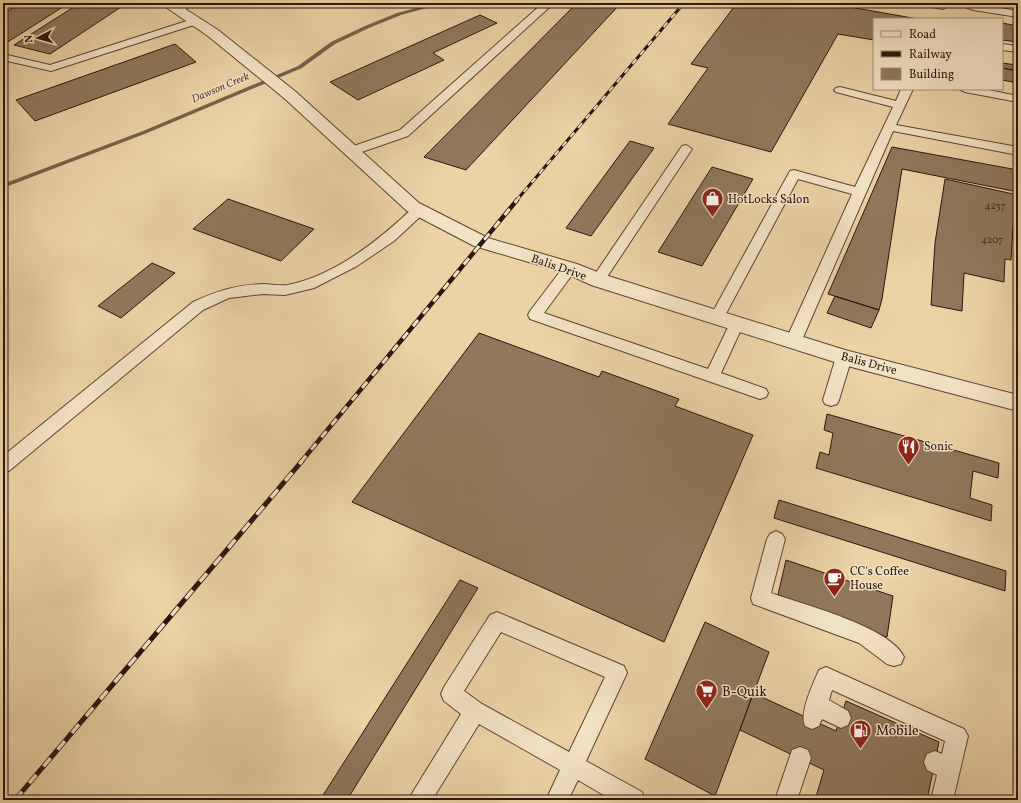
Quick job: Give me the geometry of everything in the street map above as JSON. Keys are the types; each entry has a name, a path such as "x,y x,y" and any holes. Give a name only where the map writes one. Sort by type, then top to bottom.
{"street":[{"name":"Balis Drive","path":"179,5 196,21 290,95 412,207 481,242 570,268 598,280 793,342 1018,403"}],"lane":[{"path":"352,151 404,133 549,3"},
{"path":"926,3 943,4 941,18"},
{"path":"960,3 973,7 1018,14"},
{"path":"972,18 973,7"},
{"path":"3,57 51,68 196,21"},
{"path":"1003,47 1018,49"},
{"path":"840,90 900,105"},
{"path":"793,342 859,192 907,90"},
{"path":"971,90 1018,98"},
{"path":"890,127 1018,151"},
{"path":"598,280 686,149"},
{"path":"718,317 794,174 859,192"},
{"path":"3,466 198,306 226,294 263,289 285,290 309,285 352,262 390,238 419,210"},
{"path":"570,268 535,315 760,393"},
{"path":"712,376 737,323"},
{"path":"831,400 844,357"},
{"path":"776,539 760,598 866,636 894,657"},
{"path":"557,800 573,767 617,673 498,621 452,694 475,711 573,767 634,800"},
{"path":"841,718 814,712 826,677 957,736 942,766 942,800"},
{"path":"419,800 475,711"},
{"path":"788,799 800,758"}],"building":[{"path":"21,3 69,3 3,45 3,14"},
{"path":"80,3 105,3 121,7 50,54 14,45"},
{"path":"577,3 621,3 466,170 424,157"},
{"path":"737,3 827,3 912,18 873,18 873,40 838,34 771,152 668,124 708,68 691,64"},
{"path":"480,15 497,23 433,53 444,60 358,100 330,82"},
{"path":"1003,23 1018,26 1018,42 1003,40"},
{"path":"175,44 196,62 35,121 16,100"},
{"path":"1003,63 1017,65 1018,71 1003,68"},
{"path":"1003,68 1018,71 1018,83 1003,80"},
{"path":"630,141 654,148 591,236 566,228"},
{"path":"892,147 1018,170 1018,192 902,169 879,310 828,294"},
{"path":"712,167 753,179 702,266 658,252"},
{"path":"945,179 1018,195 1017,227 1013,226 1011,260 1005,259 1004,282 964,273 962,311 931,305 935,243"},
{"path":"228,199 314,229 281,261 193,229"},
{"path":"152,263 175,273 121,318 98,306"},
{"path":"835,296 879,310 871,328 827,313"},
{"path":"479,333 599,377 602,371 679,399 675,406 753,435 664,642 352,502"},
{"name":"Sonic","path":"827,414 999,463 998,478 973,471 970,498 992,505 991,521 816,468 820,452 829,455 833,433 824,430"},
{"path":"779,500 1006,571 1005,591 774,518"},
{"name":"CC's Coffee House","path":"786,560 893,596 887,637 777,599"},
{"path":"460,580 478,588 347,800 320,800"},
{"name":"B-Quik","path":"705,622 769,652 715,796 645,759"},
{"name":"Mobile","path":"753,693 836,731 846,701 939,742 927,800 815,800 824,770 740,730"}],"waterway":[{"name":"Dawson Creek","path":"3,186 145,132 300,67 333,43 367,27 399,14 442,3"}],"railway":[{"path":"516,201 684,3"},
{"path":"301,462 517,200"},
{"path":"15,800 302,461"}],"place":[{"name":"HotLocks Salon","path":"713,218"},
{"name":"Sonic","path":"908,466"},
{"name":"CC's Coffee House","path":"835,598"},
{"name":"B-Quik","path":"706,710"},
{"name":"Mobile","path":"860,750"}]}
